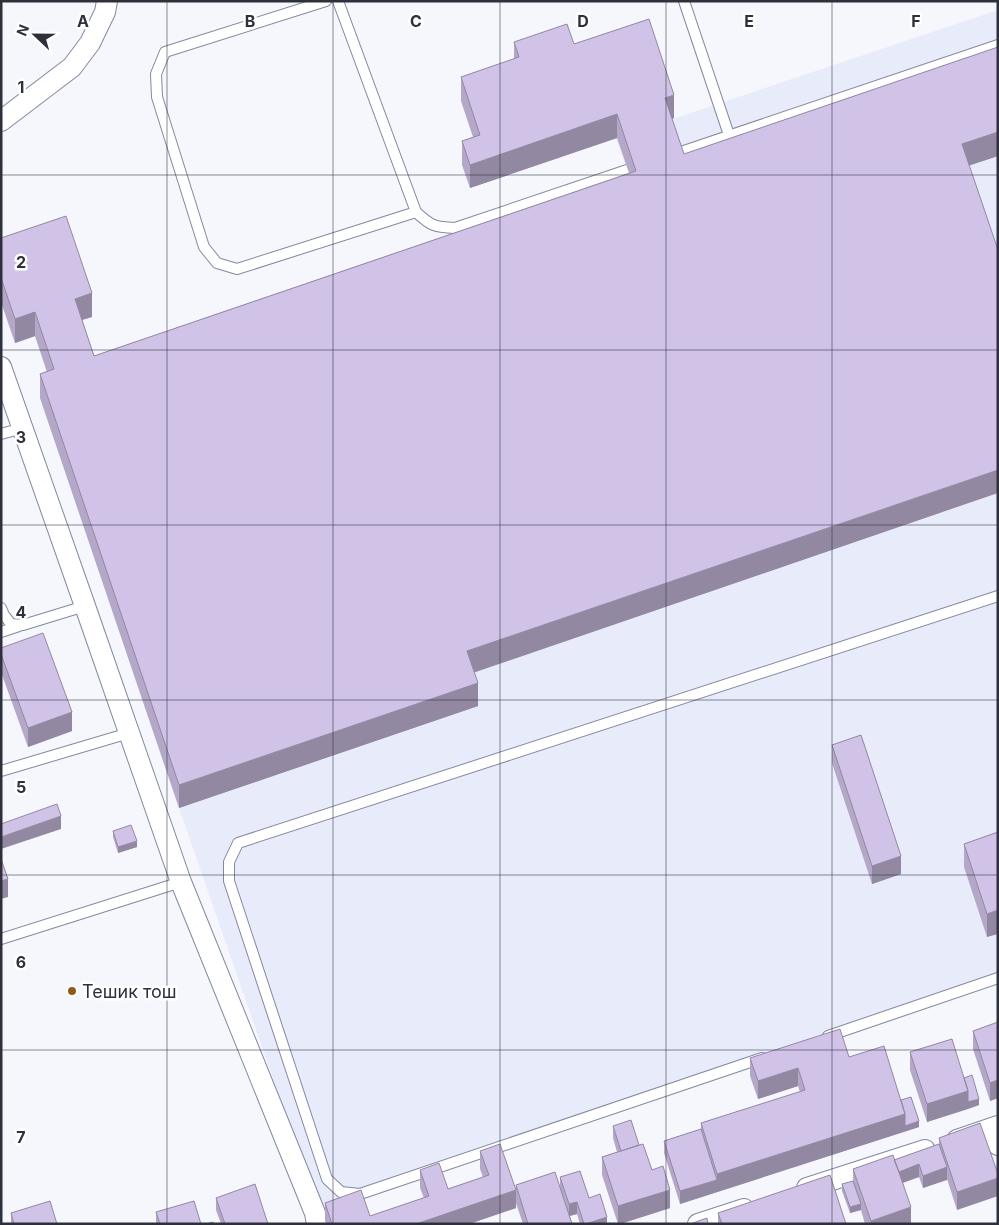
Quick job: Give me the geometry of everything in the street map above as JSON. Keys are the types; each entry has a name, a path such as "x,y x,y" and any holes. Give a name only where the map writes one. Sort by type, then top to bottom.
{"street":[{"path":"1,121 72,67 90,43 105,12 107,1"},
{"path":"1,367 181,882 315,1213 316,1224"},
{"path":"793,1193 996,1133"},
{"path":"698,1224 764,1202"}],"lane":[{"path":"326,1 165,52 156,74 157,97 204,248 217,262 236,269 416,212"},
{"path":"338,1 416,212 429,223 440,227 455,228 644,164"},
{"path":"684,1 729,135"},
{"path":"663,158 998,44"},
{"path":"1,434 23,428"},
{"path":"773,1055 360,1194 341,1192 327,1179 229,881 229,862 238,843 998,596"},
{"path":"1,632 85,606"},
{"path":"1,608 11,624 23,625"},
{"path":"1,771 129,733"},
{"path":"1,939 181,882"},
{"path":"820,1039 998,978"}],"shaded area":[{"path":"998,10 998,985 320,1214 179,808 40,398 54,393 35,336 15,343 1,302 1,262 75,322 94,379 636,194 616,138"}],"building":[{"path":"649,19 674,95 665,98 684,154 998,47 998,132 962,144 998,250 998,470 467,651 478,683 179,785 40,374 54,369 35,312 15,319 1,278 1,238 66,216 92,293 75,299 94,356 636,171 617,114 470,165 462,141 480,135 461,77 519,57 514,42 567,24 574,44"},
{"path":"43,633 72,712 28,728 1,654 1,648"},
{"path":"861,735 901,856 872,866 832,745"},
{"path":"57,804 61,816 1,837 1,824"},
{"path":"131,825 137,841 118,847 113,831"},
{"path":"998,832 998,910 987,914 964,844"},
{"path":"1,859 8,879 1,881"},
{"path":"998,1022 998,1080 990,1083 973,1031"},
{"path":"840,1029 849,1057 884,1046 905,1114 717,1174 701,1123 805,1090 798,1068 758,1081 750,1058"},
{"path":"952,1039 968,1091 927,1104 910,1052"},
{"path":"972,1075 979,1099 968,1102 968,1091 964,1078"},
{"path":"911,1097 919,1121 905,1126 905,1114 901,1100"},
{"path":"631,1120 639,1145 621,1151 613,1126"},
{"path":"980,1123 998,1178 957,1192 939,1138"},
{"path":"701,1129 717,1180 680,1191 664,1141"},
{"path":"500,1144 516,1190 416,1224 332,1224 325,1203 361,1190 370,1216 429,1196 420,1170 439,1163 448,1189 489,1175 480,1151"},
{"path":"643,1144 652,1170 663,1166 670,1190 618,1206 602,1157"},
{"path":"939,1144 947,1167 923,1176 919,1164 899,1172 894,1160"},
{"path":"893,1155 911,1207 871,1221 853,1169"},
{"path":"580,1171 589,1198 600,1194 607,1217 586,1224 584,1224 577,1202 569,1204 560,1177"},
{"path":"555,1172 572,1224 528,1224 516,1185"},
{"path":"830,1175 846,1224 722,1224 718,1213"},
{"path":"853,1181 861,1204 850,1207 842,1184"},
{"path":"255,1184 268,1224 225,1224 216,1198"},
{"path":"50,1201 57,1224 14,1224 11,1213"},
{"path":"194,1201 201,1224 160,1224 156,1212"},
{"path":"707,1218 708,1224 690,1224"}],"place":[{"name":"Тешик тош","path":"72,991"}]}
